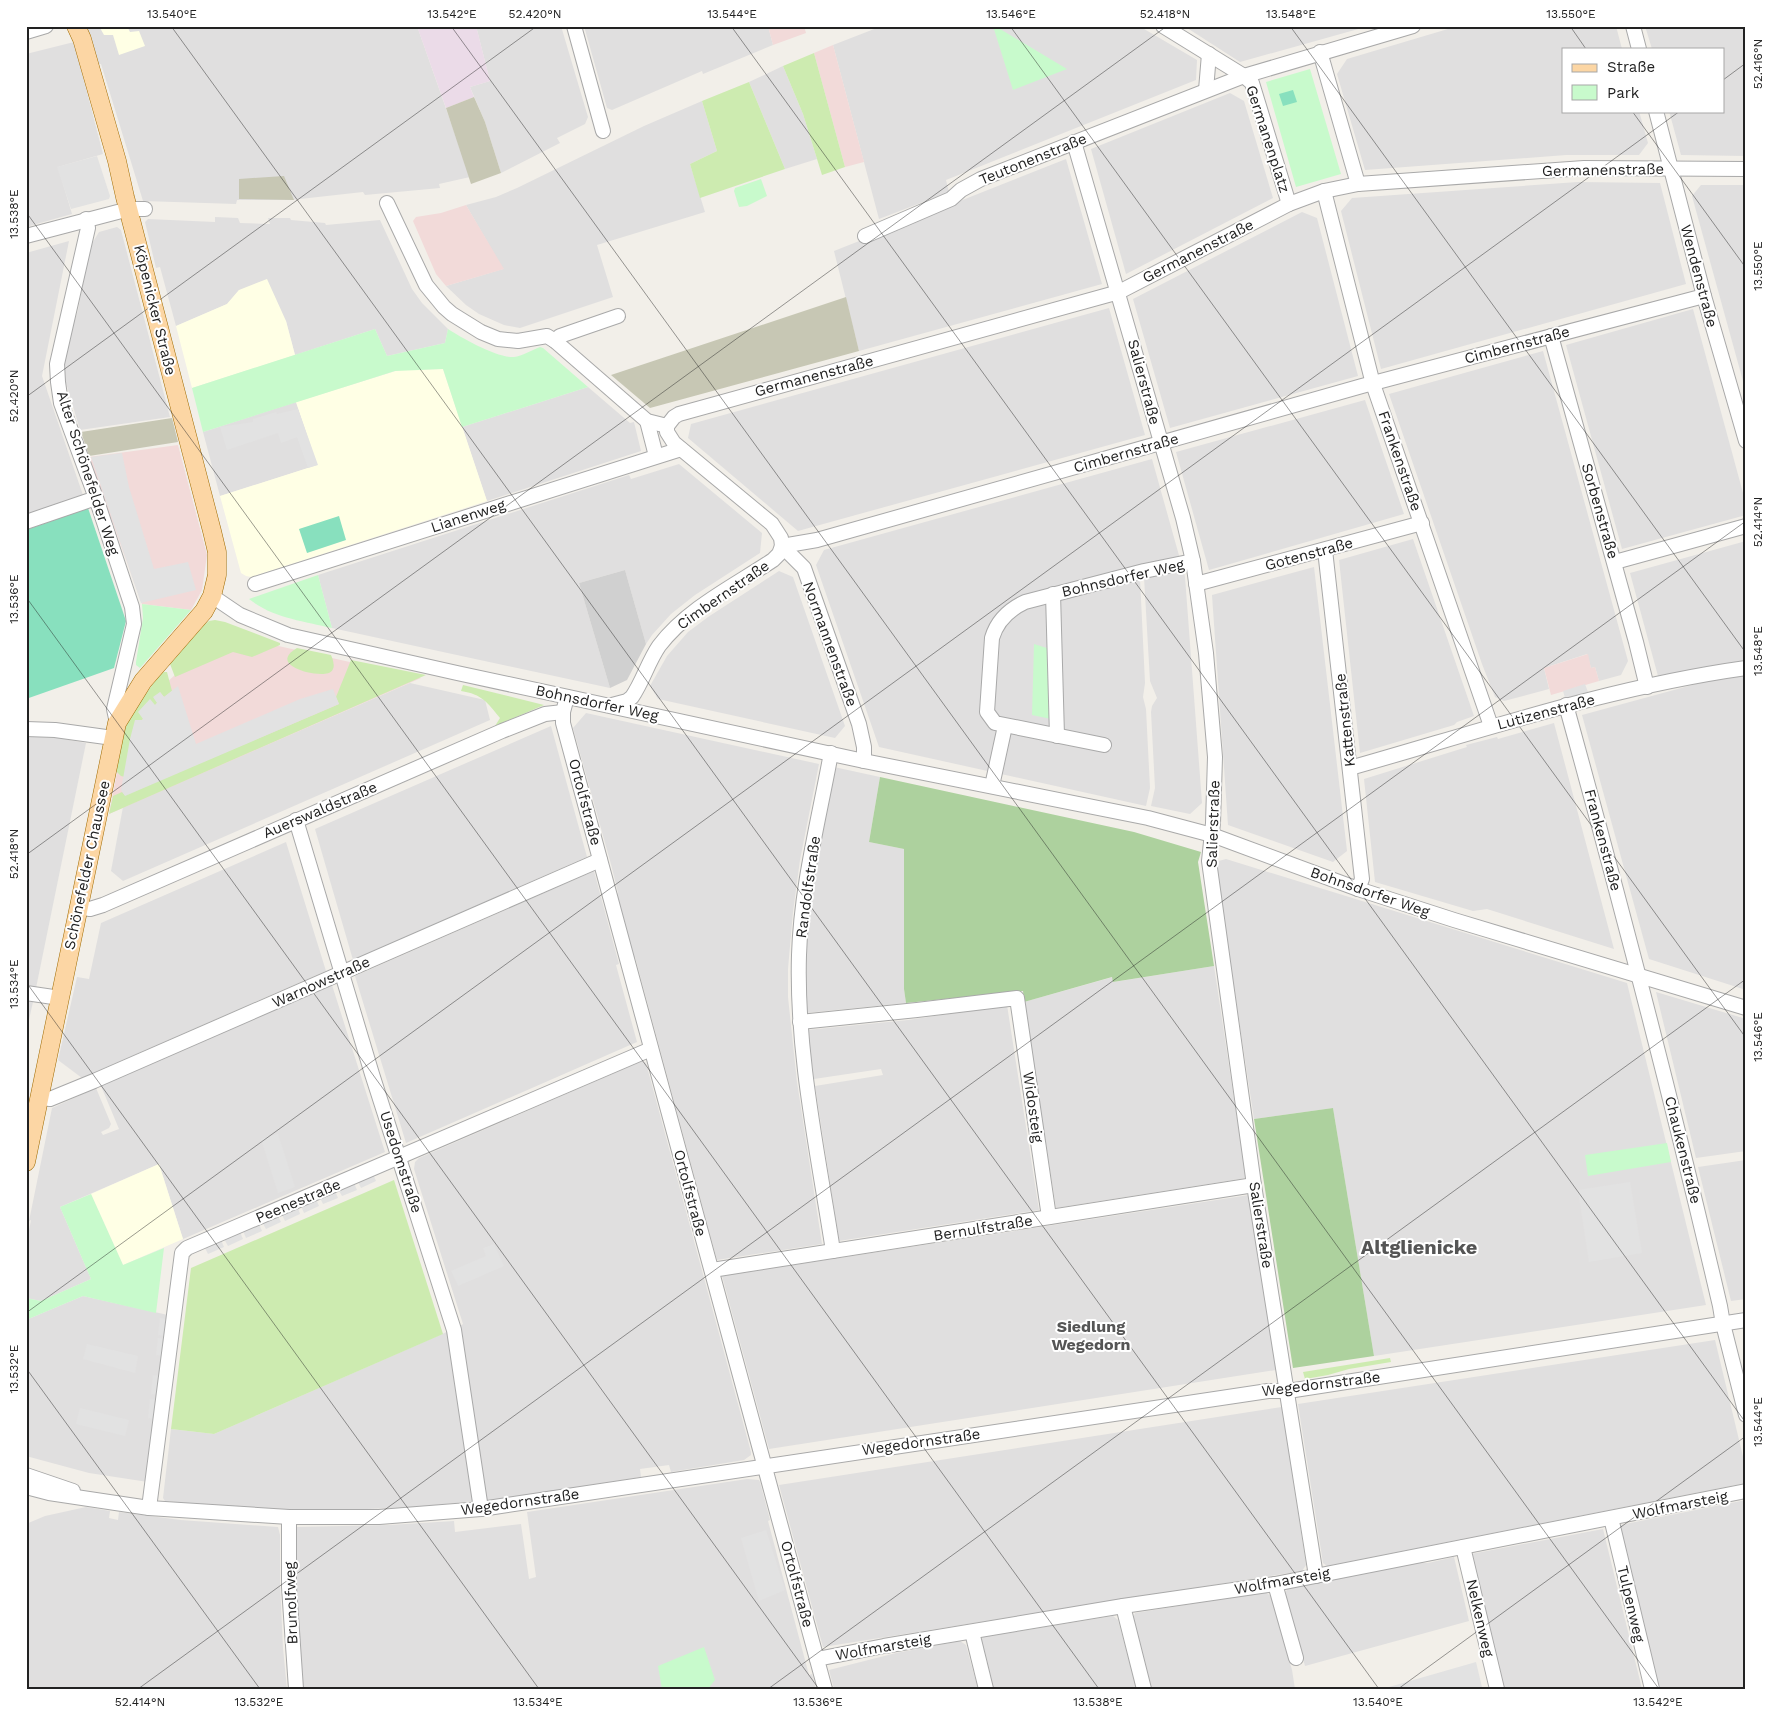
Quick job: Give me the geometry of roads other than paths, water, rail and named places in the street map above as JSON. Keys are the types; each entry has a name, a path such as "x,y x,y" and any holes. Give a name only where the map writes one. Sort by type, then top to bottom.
{"main road":[{"name":"Köpenicker Straße","path":"76,26 82,39 117,161 137,209 217,552 217,575 212,596"},
{"name":"Schönefelder Chaussee","path":"26,1162 115,730 143,681 204,612 212,596"}],"street":[{"path":"26,32 46,26"},
{"path":"574,26 603,131"},
{"path":"1163,26 1244,76"},
{"name":"Teutonenstraße","path":"865,236 951,199 961,190 981,179 1206,90 1320,52 1413,26"},
{"path":"1632,26 1639,48"},
{"path":"1320,52 1358,184"},
{"path":"1206,90 1210,54"},
{"name":"Germanenplatz","path":"1244,76 1252,83 1289,204"},
{"name":"Wendenstraße","path":"1656,112 1704,296 1746,441"},
{"name":"Salierstraße","path":"1074,142 1183,518 1196,584 1206,653 1215,757 1212,835 1208,861 1254,1185 1316,1576"},
{"name":"Germanenstraße","path":"667,426 679,414 1119,292 1289,204 1324,191 1358,184 1584,168 1746,169"},
{"name":"Frankenstraße","path":"1324,191 1373,384 1491,726"},
{"path":"387,202 426,285 452,314 481,332 498,339 518,341 547,336 647,421 667,426"},
{"path":"26,236 137,209"},
{"name":"Alter Schönefelder Weg","path":"86,220 88,228 57,364 57,373 61,403 96,498 132,607 134,624 114,709 115,730"},
{"name":"Cimbernstraße","path":"611,706 627,701 632,697 652,656 673,630 696,610 773,560 779,554 782,546 817,540 1373,384 1704,296"},
{"path":"555,341 560,336 618,316"},
{"name":"Sorbenstraße","path":"1551,336 1615,562 1646,687"},
{"path":"647,421 656,456"},
{"name":"Normannenstraße","path":"667,426 669,436 681,448 772,524 781,538 782,546 804,568 859,724 864,747 864,761"},
{"name":"Lianenweg","path":"255,584 681,448"},
{"path":"26,522 96,498"},
{"name":"Gotenstraße","path":"1196,584 1422,523"},
{"path":"1615,562 1746,526"},
{"name":"Kattenstraße","path":"1325,550 1362,879 1358,889"},
{"name":"Bohnsdorfer Weg","path":"1004,726 995,723 987,712 992,638 995,628 1013,608 1025,602 1053,594 1192,561"},
{"name":"Bohnsdorfer Weg","path":"1053,594 1057,736"},
{"name":"Bohnsdorfer Weg","path":"212,596 240,615 288,635 864,761 1148,818 1212,835 1358,889 1746,1008"},
{"path":"123,667 143,681"},
{"name":"Lutizenstraße","path":"1350,768 1566,705 1711,673 1746,668"},
{"name":"Ortolfstraße","path":"567,697 563,712 563,723 825,1689"},
{"name":"Frankenstraße","path":"1566,705 1640,976"},
{"name":"Auerswaldstraße","path":"78,907 90,909 103,905 545,714 563,712"},
{"path":"992,786 1004,726 1104,745"},
{"path":"26,729 115,730"},
{"name":"Randolfstraße","path":"831,753 802,916 799,960 800,1022 803,1056 833,1251"},
{"name":"Usedomstraße","path":"296,820 342,974 454,1330 481,1509"},
{"name":"Warnowstraße","path":"40,1098 50,1099 342,974 600,860"},
{"name":"Chaukenstraße","path":"1640,976 1687,1164 1723,1324 1746,1415"},
{"path":"26,993 60,998"},
{"name":"Widosteig","path":"800,1022 1017,998 1049,1217"},
{"name":"Peenestraße","path":"149,1508 182,1253 187,1248 651,1049"},
{"name":"Bernulfstraße","path":"712,1270 1254,1185"},
{"name":"Wegedornstraße","path":"26,1487 49,1493 149,1508 289,1517 379,1516 481,1509 1268,1391 1288,1391 1746,1320"},
{"name":"Wegedornstraße","path":"26,1475 54,1483 92,1499"},
{"name":"Wolfmarsteig","path":"817,1659 1123,1606 1275,1584 1746,1492"},
{"name":"Brunolfweg","path":"289,1517 289,1587 296,1689"},
{"name":"Tulpenweg","path":"1611,1518 1652,1689"},
{"name":"Nelkenweg","path":"1463,1547 1497,1689"},
{"path":"1275,1584 1296,1658"},
{"path":"1123,1606 1144,1689"},
{"path":"972,1632 986,1689"}],"district":[{"name":"Altglienicke","path":"1419,1247"},
{"name":"Siedlung Wegedorn","path":"1091,1335"}]}
